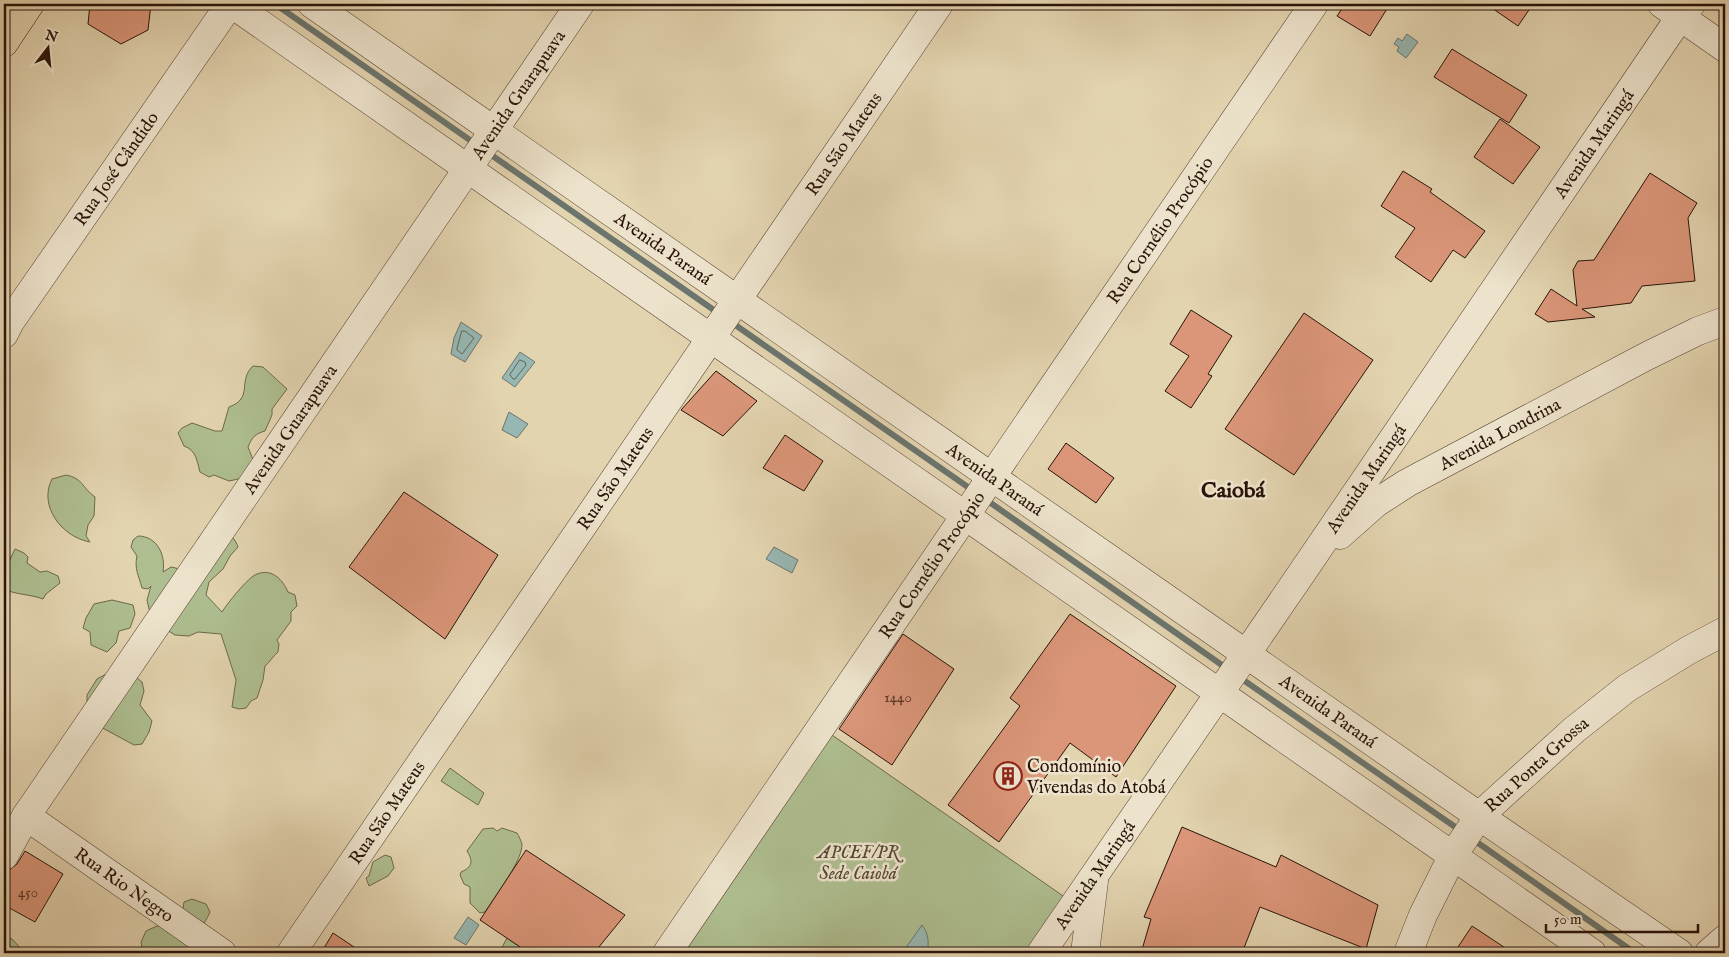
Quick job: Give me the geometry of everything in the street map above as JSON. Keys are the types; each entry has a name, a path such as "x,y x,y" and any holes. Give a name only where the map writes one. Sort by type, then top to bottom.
{"main road":[{"path":"4,43 30,4"}],"street":[{"name":"Avenida Paraná","path":"231,4 470,165 989,481 1246,653 1478,818 1679,953"},
{"name":"Rua José Cândido","path":"4,334 15,314 231,4"},
{"name":"Avenida Paraná","path":"312,4 491,133 968,512 1219,694 1592,953"},
{"name":"Avenida Guarapuava","path":"4,856 26,816 580,4"},
{"name":"Rua São Mateus","path":"291,953 939,4"},
{"name":"Rua Cornélio Procópio","path":"668,953 1314,4"},
{"path":"1678,8 1725,48"},
{"name":"Avenida Maringá","path":"1041,953 1386,450 1678,8"},
{"name":"Avenida Londrina","path":"1297,580 1346,530 1376,503 1407,483 1647,356 1725,320"},
{"path":"1386,450 1385,463 1388,471 1407,483"},
{"name":"Rua Ponta Grossa","path":"1408,953 1423,915 1453,856 1478,818 1574,730 1627,688 1689,650 1725,631"},
{"name":"Rua Rio Negro","path":"26,816 222,953"},
{"path":"1085,953 1094,877"},
{"path":"1709,953 1725,939"}],"green space":[{"path":"253,366 263,367 287,389 272,409 272,415 265,431 254,436 249,444 248,447 254,462 243,478 229,481 214,475 209,477 200,472 194,453 184,446 178,433 182,428 192,423 215,431 222,431 229,407 241,399 246,377"},
{"path":"66,475 76,478 95,497 94,516 88,525 86,536 90,542 70,534 55,519 50,509 48,489 52,479"},
{"path":"209,531 227,534 233,538 238,547 230,556 223,569 209,582 206,595 222,612 248,580 257,574 267,573 276,576 288,592 295,595 297,606 291,612 291,621 277,640 279,644 278,652 265,666 257,698 251,701 246,708 232,707 236,680 221,634 198,632 189,636 175,635 162,627 150,613 147,600 151,586 148,589 142,588 136,569 137,556 131,547 133,540 138,536 150,539 159,548 161,553 164,566 163,572 171,567 180,569 190,560 199,537"},
{"path":"15,549 24,553 28,557 27,563 40,572 47,571 58,576 60,583 46,594 43,599 4,589 4,572"},
{"path":"112,600 133,605 135,614 130,628 119,631 116,643 107,652 91,645 90,632 83,628 94,604"},
{"path":"126,669 142,682 144,691 140,705 152,721 149,732 142,744 134,745 97,725 87,708 87,695 97,679 108,673"},
{"name":"APCEF/PR Sede Caiobá","path":"832,735 1066,898 1029,953 684,953"},
{"path":"450,768 484,793 478,805 441,781"},
{"path":"493,828 497,831 502,828 517,833 522,844 521,851 501,889 485,912 480,913 470,903 470,887 464,884 460,875 471,863 467,851 483,829"},
{"path":"385,855 391,857 394,868 388,876 369,886 366,878 369,876 373,862"},
{"path":"192,899 206,904 210,912 189,945 192,953 143,953 141,942 146,931 157,926 172,927 174,913 183,909 184,902"},
{"path":"4,936 12,939 25,953 4,953"},
{"path":"507,938 529,953 499,953"}],"water":[{"path":"1407,34 1418,42 1406,58 1397,51 1399,47 1394,44 1398,38 1402,41"},
{"path":"461,322 482,336 465,362 451,354 454,338"},
{"path":"520,352 535,362 515,387 502,378"},
{"path":"509,412 528,424 517,438 502,430"},
{"path":"774,547 798,560 792,573 766,559"},
{"path":"468,917 479,925 466,945 454,938"},
{"path":"922,925 928,939 927,953 902,953"}],"building":[{"path":"90,4 151,4 148,30 121,44 88,24"},
{"path":"1345,4 1390,4 1370,36 1337,16"},
{"path":"1486,4 1533,4 1518,26"},
{"path":"1452,49 1527,95 1509,123 1434,77"},
{"path":"1500,119 1540,147 1513,184 1474,157"},
{"path":"1403,171 1432,189 1430,192 1485,231 1465,258 1453,250 1431,282 1395,257 1415,228 1381,206"},
{"path":"1650,173 1697,203 1688,218 1695,281 1642,286 1631,303 1582,309 1595,317 1548,322 1535,314 1551,289 1577,306 1573,270 1578,261 1594,260"},
{"path":"1191,310 1232,336 1208,374 1212,376 1191,408 1165,391 1189,356 1170,344"},
{"path":"1304,313 1373,360 1294,475 1225,429"},
{"path":"716,371 757,401 723,436 681,410"},
{"path":"785,435 823,461 804,491 763,468"},
{"path":"1066,443 1114,478 1096,503 1048,469"},
{"path":"404,492 498,555 445,639 349,567"},
{"path":"1070,614 1176,686 1116,777 1070,743 999,842 948,805 1020,706 1010,698"},
{"path":"903,634 954,669 892,765 839,729"},
{"path":"1182,827 1276,867 1281,855 1378,905 1366,949 1260,907 1242,953 1141,953 1151,919 1144,917"},
{"path":"526,850 625,915 594,953 529,953 480,920"},
{"path":"25,851 63,874 35,922 4,905 4,880 9,870 17,864"},
{"path":"1472,926 1513,953 1454,953"},
{"path":"333,933 363,953 321,953"}],"waterway":[{"path":"275,4 477,145"},
{"path":"487,152 721,315"},
{"path":"731,322 975,492"},
{"path":"985,499 1229,670"},
{"path":"1239,677 1461,831"},
{"path":"1471,838 1635,953"}],"place":[{"name":"Condomínio Vivendas do Atobá","path":"1008,776"}],"district":[{"name":"Caiobá","path":"1233,489"}]}
